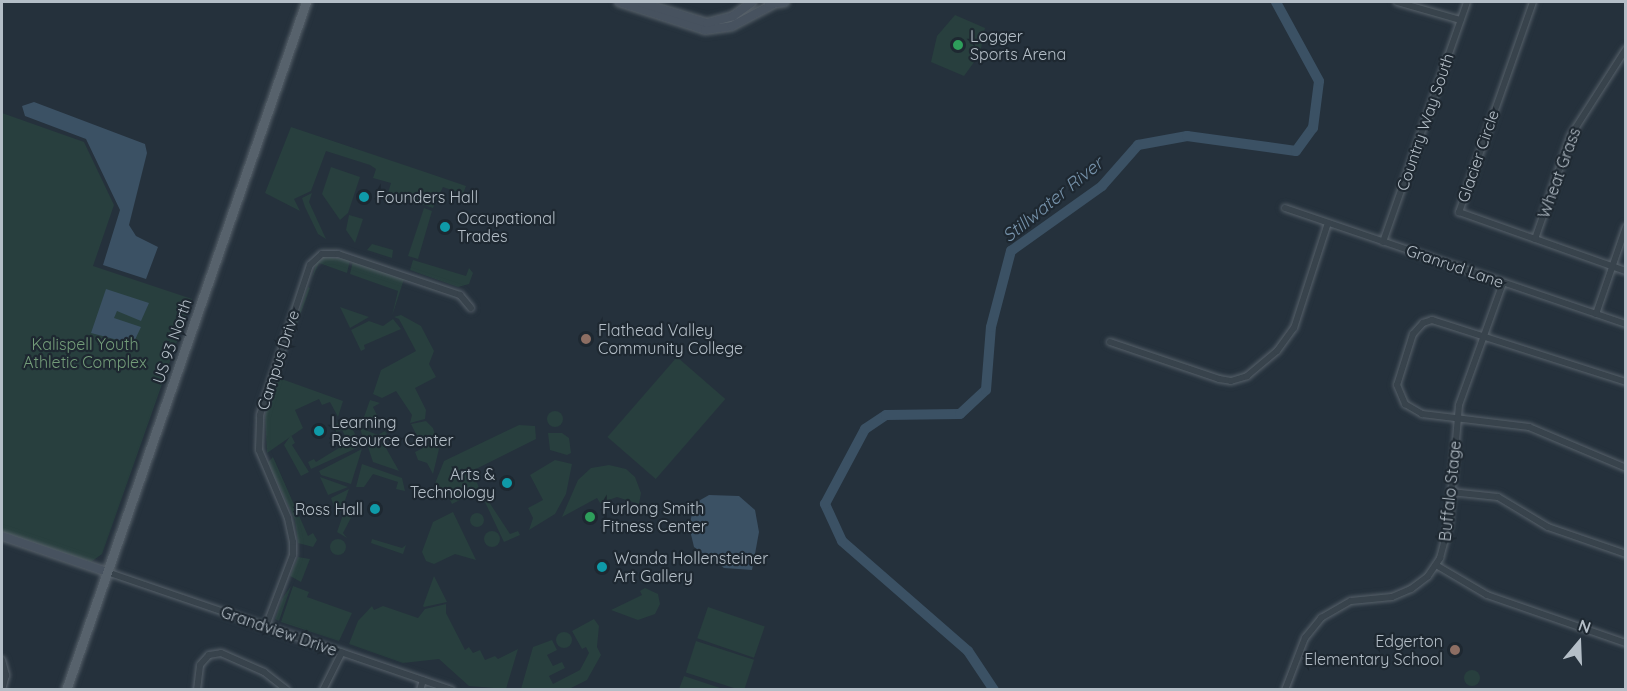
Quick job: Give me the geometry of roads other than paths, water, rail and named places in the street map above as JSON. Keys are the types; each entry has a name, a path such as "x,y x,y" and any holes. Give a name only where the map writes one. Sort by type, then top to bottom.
{"main road":[{"name":"US 93 North","path":"66,690 306,2"},
{"path":"619,2 705,30 732,26 768,3 785,2"},
{"path":"639,2 707,22 733,16 752,2"},
{"path":"2,536 107,572"}],"street":[{"path":"1396,2 1460,20"},
{"name":"Country Way South","path":"1383,242 1467,2"},
{"name":"Glacier Circle","path":"1533,2 1458,213 1626,271"},
{"name":"Wheat Grass","path":"1535,239 1571,135 1626,49"},
{"name":"Granrud Lane","path":"1285,208 1626,324"},
{"path":"1110,342 1219,379 1231,381 1247,376 1277,351 1294,328 1328,223"},
{"path":"1596,314 1626,227"},
{"name":"Campus Drive","path":"266,626 292,555 293,542 288,518 259,450 260,415 310,265 321,254 338,254 460,295 471,308"},
{"name":"Buffalo Stage","path":"1285,690 1305,638 1321,618 1351,601 1405,592 1423,581 1436,565 1447,538 1457,419 1503,283"},
{"path":"1626,382 1443,321 1427,321 1415,330 1400,369 1397,390 1408,407 1426,416 1529,427 1626,468"},
{"path":"1451,492 1498,497 1548,527 1626,554"},
{"path":"1436,565 1486,595 1626,643"},
{"name":"Grandview Drive","path":"107,572 451,690"},
{"path":"323,690 342,652"},
{"path":"197,690 200,664 209,655 221,653 264,672 287,690"},
{"path":"2,660 6,675 2,690"},
{"path":"420,690 423,680"}],"water":[{"path":"34,102 145,144 147,153 129,225 136,236 158,247 146,279 103,265 120,210 86,139 25,116 22,106"},
{"path":"106,289 149,303 141,321 117,311 114,318 141,327 133,344 91,333"},
{"path":"709,495 739,496 755,510 759,532 752,570 724,568 694,547 689,526 695,503"}],"waterway":[{"name":"Stillwater River","path":"994,690 968,651 842,541 825,504 865,429 886,415 960,414 986,390 991,327 1011,251 1102,186 1138,145 1187,136 1296,151 1313,128 1319,81 1276,2"}],"place":[{"name":"Logger Sports Arena","path":"958,45"},
{"name":"Founders Hall","path":"364,197"},
{"name":"Occupational Trades","path":"445,227"},
{"name":"Flathead Valley Community College","path":"586,339"},
{"name":"Learning Resource Center","path":"319,431"},
{"name":"Arts & Technology","path":"507,483"},
{"name":"Ross Hall","path":"375,509"},
{"name":"Furlong Smith Fitness Center","path":"590,517"},
{"name":"Wanda Hollensteiner Art Gallery","path":"602,567"},
{"name":"Edgerton Elementary School","path":"1455,650"}],"park label":[{"name":"Kalispell Youth Athletic Complex","path":"85,353"}]}
